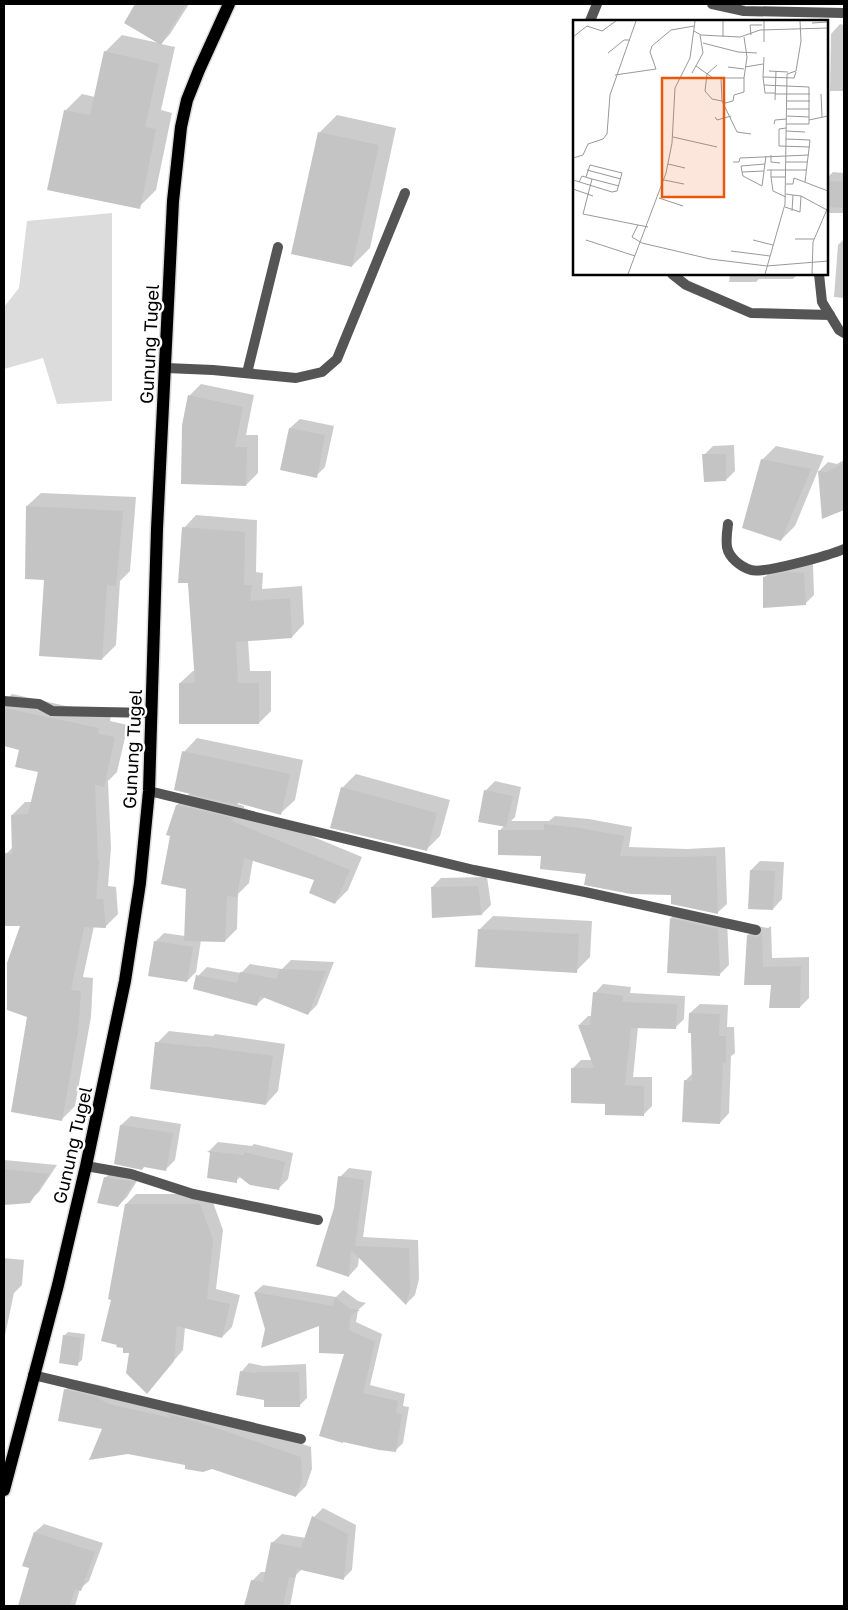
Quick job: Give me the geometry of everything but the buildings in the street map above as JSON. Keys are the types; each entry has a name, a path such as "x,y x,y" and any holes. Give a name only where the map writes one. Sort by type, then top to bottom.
{"main road":[{"name":"Gunung Tugel","path":"4,1490 58,1285 86,1166 125,981 140,883 149,791 157,529 173,201 180,127 187,100 229,4"}],"street":[{"path":"590,20 597,4"},
{"path":"712,4 744,11 804,17 844,13"},
{"path":"166,368 296,378 322,372 337,359 406,193"},
{"path":"247,373 278,247"},
{"path":"673,275 686,286 751,313 830,315"},
{"path":"819,275 822,302 838,330 844,333"},
{"path":"728,524 727,548 734,561 752,571 829,555 844,549"},
{"path":"4,701 39,704 52,711 152,713"},
{"path":"149,791 474,870 585,892 756,930"},
{"path":"86,1166 131,1174 193,1194 318,1220"},
{"path":"33,1375 301,1438"}],"shaded area":[{"path":"112,213 112,401 57,404 43,358 4,369 4,307 19,288 27,221"}]}
